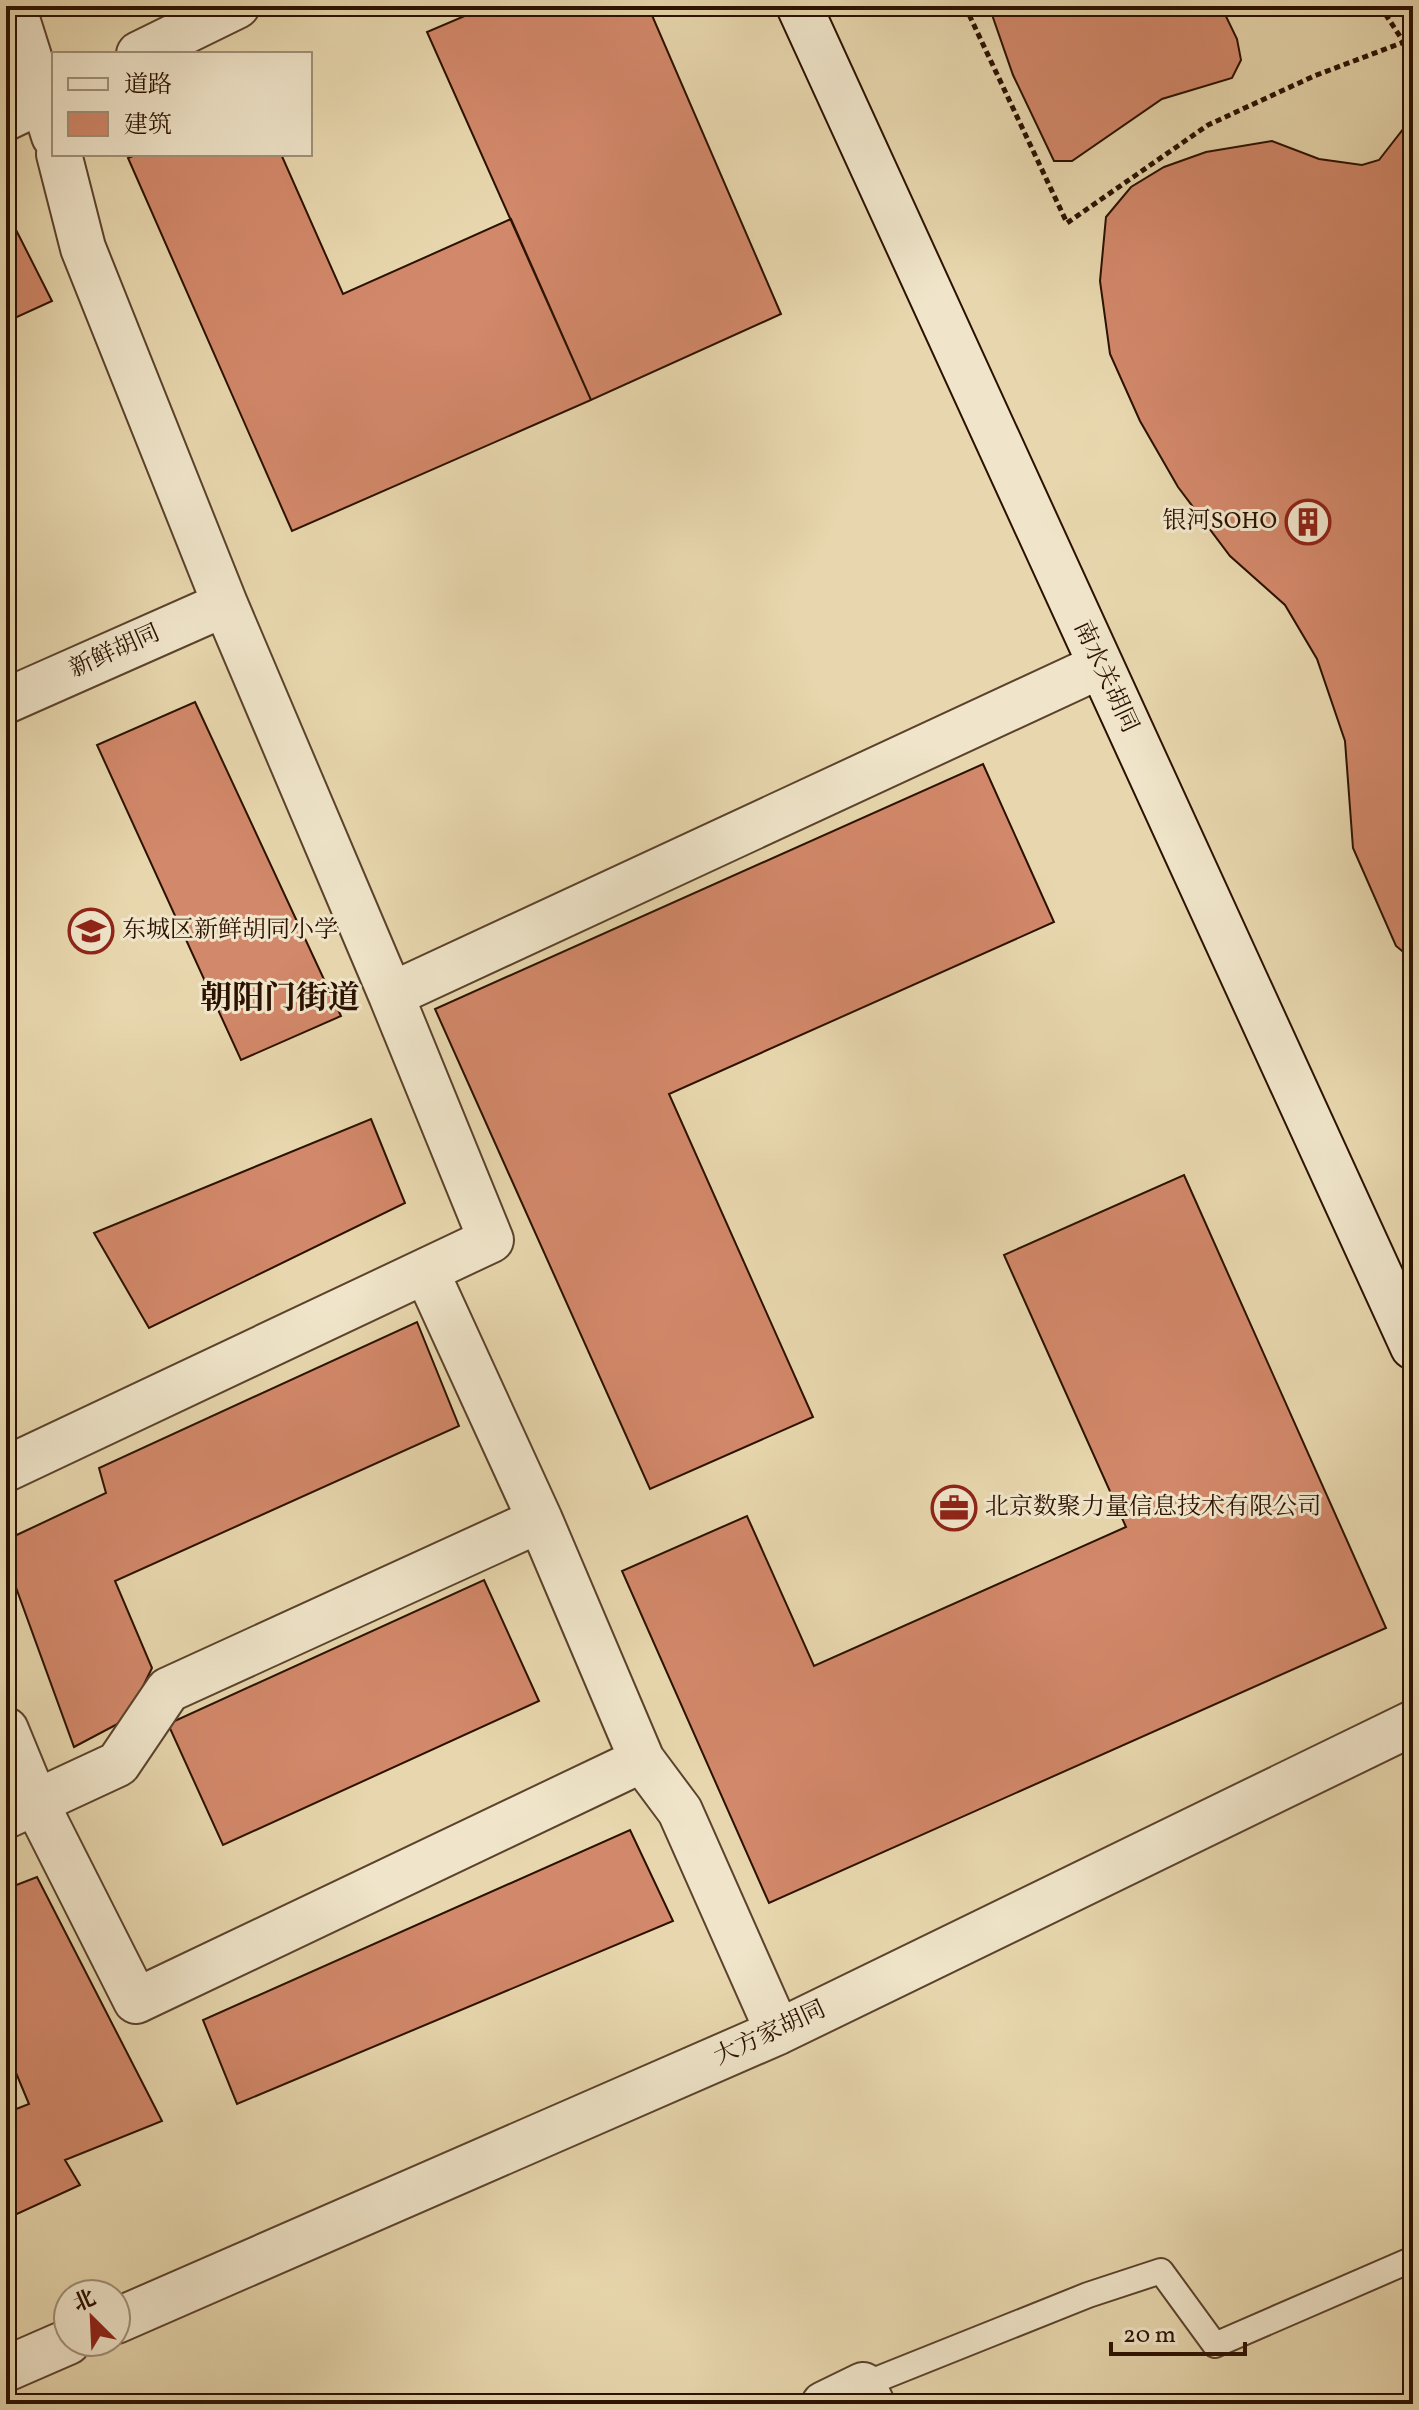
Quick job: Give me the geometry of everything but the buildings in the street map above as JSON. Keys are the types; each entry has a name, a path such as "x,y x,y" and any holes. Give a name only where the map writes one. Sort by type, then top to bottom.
{"street":[{"path":"6,118 51,111 13,6"},
{"path":"143,52 237,6"},
{"name":"南水关胡同","path":"799,6 1413,1347"},
{"path":"6,1469 491,1240 225,604 83,248 60,156"},
{"name":"新鲜胡同","path":"6,701 225,604"},
{"path":"391,995 1100,666"},
{"path":"426,1271 540,1520 642,1760 680,1811 778,2032"},
{"path":"21,1810 118,1764 168,1690 540,1520"},
{"name":"大方家胡同","path":"132,2314 778,2032 1413,1723"},
{"path":"6,1730 21,1810 136,2001 642,1760"},
{"path":"6,2369 52,2349"},
{"path":"824,2404 868,2395"}],"lane":[{"path":"868,2395 1088,2295 1161,2271 1215,2345 1413,2259"}],"path":[{"path":"965,6 1067,223 1208,125 1314,76 1404,42"},
{"path":"1380,6 1413,56"}],"place":[{"name":"银河SOHO","path":"1308,522"},
{"name":"东城区新鲜胡同小学","path":"91,931"},
{"name":"北京数聚力量信息技术有限公司","path":"954,1508"}],"district":[{"name":"朝阳门街道","path":"280,1000"}]}
